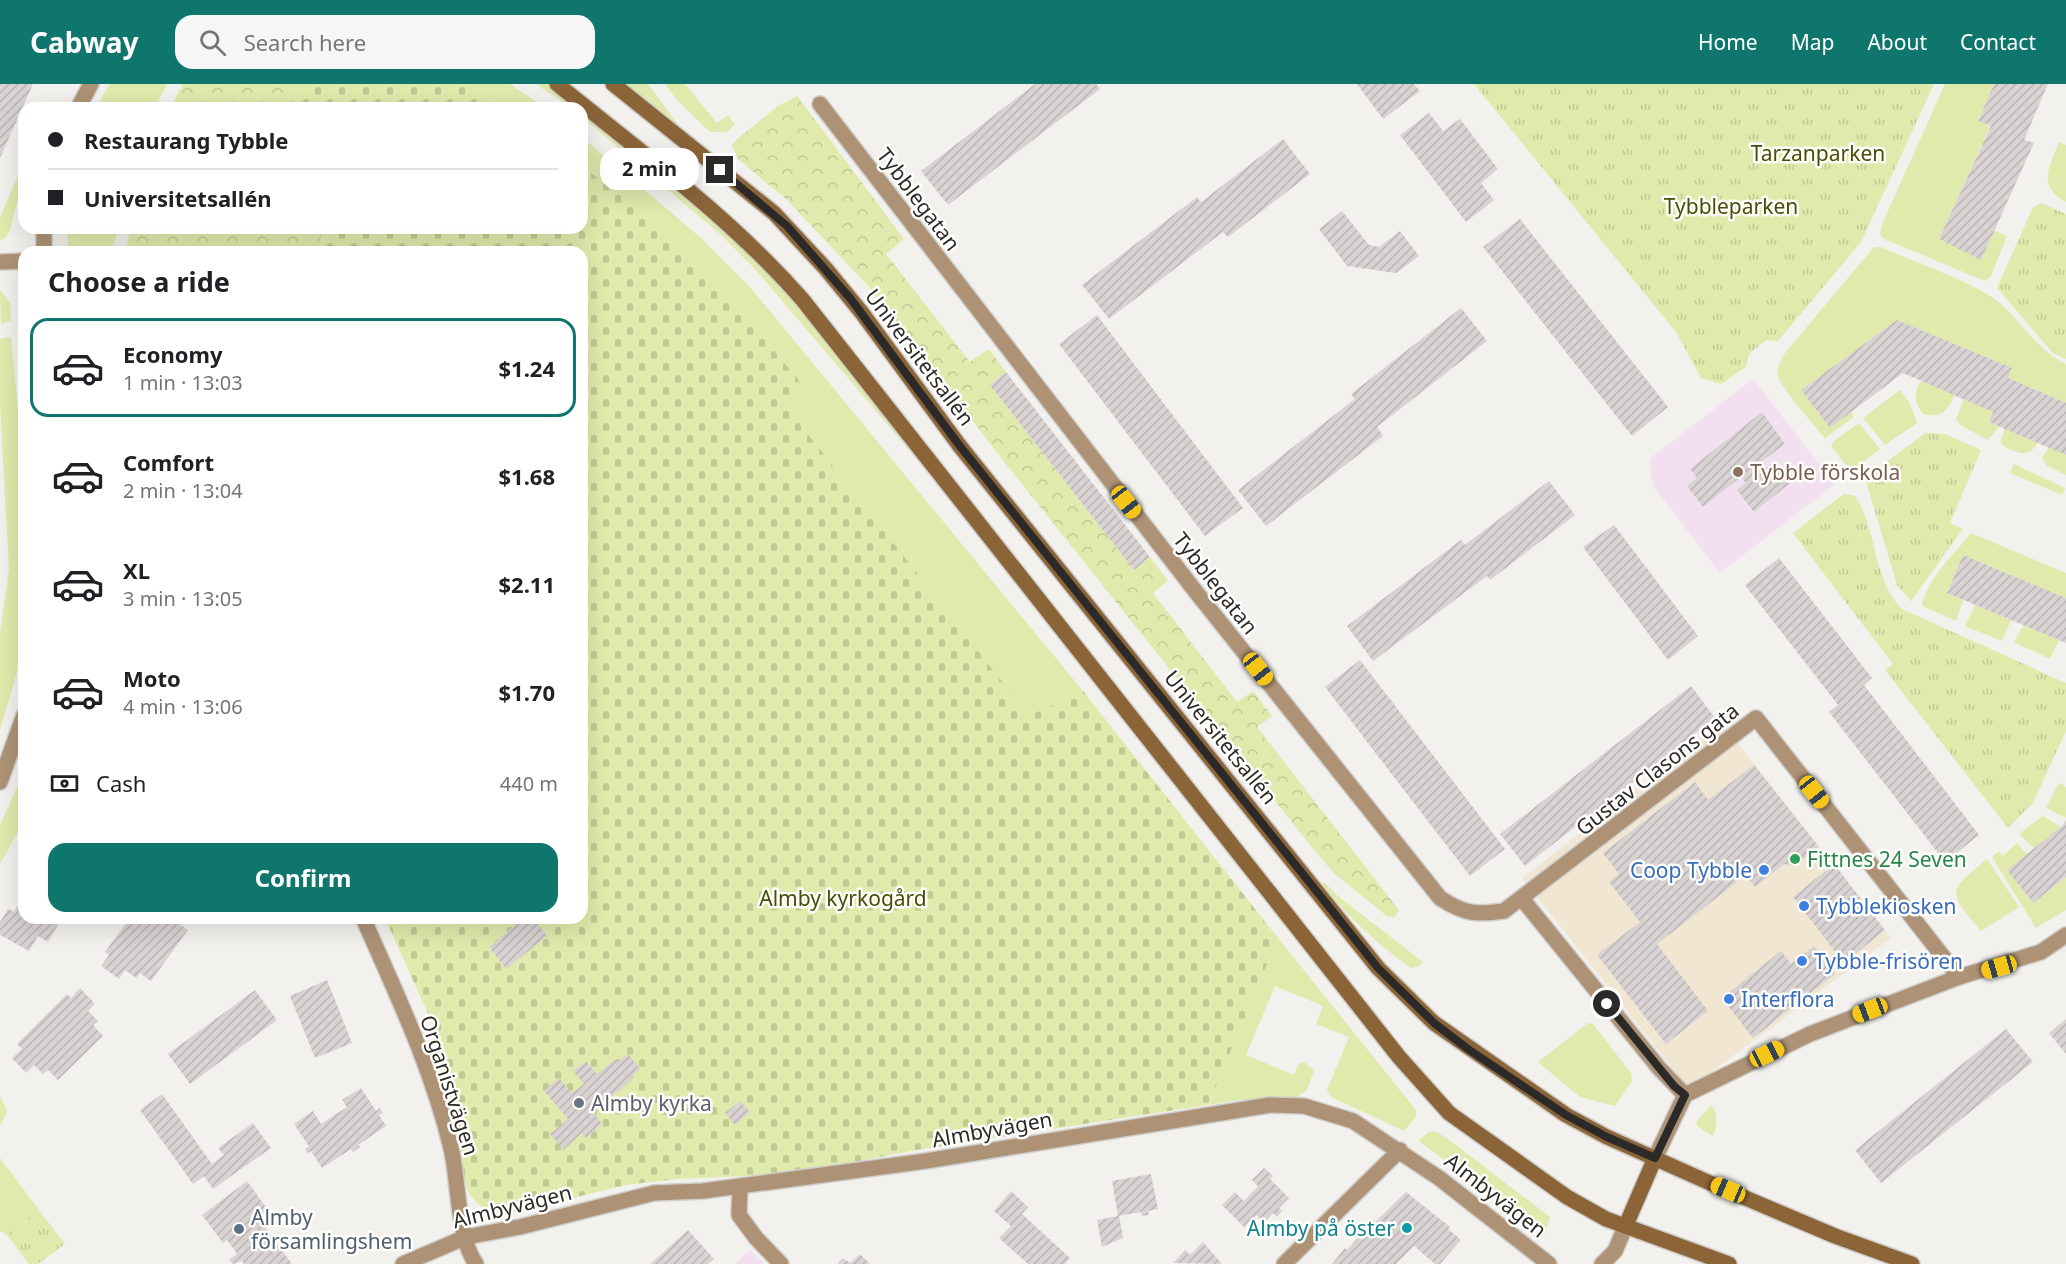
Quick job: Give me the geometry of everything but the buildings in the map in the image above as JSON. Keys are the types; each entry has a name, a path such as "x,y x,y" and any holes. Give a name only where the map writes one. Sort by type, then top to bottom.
{"main road":[{"path":"557,84 579,102"},
{"name":"Universitetsallén","path":"614,84 774,213 826,269 862,313 959,445 1378,968 1434,1023 1468,1049 1566,1115 1607,1137 1835,1236 1912,1264"},
{"path":"588,109 698,198 759,252 796,291 1392,1048 1449,1113 1568,1197 1606,1219 1729,1264"},
{"path":"1626,1225 1655,1158"}],"street":[{"path":"81,102 91,84"},
{"name":"Tybblegatan","path":"820,104 1196,592 1440,898 1459,911 1484,914 1504,911 1522,900"},
{"path":"0,262 18,261"},
{"name":"Gustav Clasons gata","path":"1522,900 1756,718 1959,977"},
{"path":"0,782 18,732"},
{"path":"1522,900 1659,1068 1685,1095"},
{"name":"Organistvägen","path":"366,924 421,1049 452,1149 466,1237 476,1264"},
{"path":"1655,1158 1685,1095 1810,1034 1959,977 2041,952 2066,935"},
{"name":"Almbyvägen","path":"403,1264 466,1237 519,1227 654,1193 740,1187 926,1161 1270,1105 1304,1106 1332,1112 1353,1121 1400,1150 1549,1264"},
{"path":"1284,1264 1400,1150"},
{"path":"740,1187 740,1215 756,1238 781,1264"},
{"path":"1602,1264 1615,1251 1626,1225"}],"shaded area":[{"name":"Tybble förskola","path":"1753,379 1835,484 1720,573 1653,486 1649,459"},
{"path":"1722,723 1891,938 1689,1089 1522,878"},
{"path":"750,1250 765,1264 735,1264"}],"green space":[{"path":"110,84 167,84 158,102 100,102"},
{"path":"183,84 296,84 300,102 173,102"},
{"path":"296,84 467,84 494,102 300,102"},
{"path":"467,84 510,84 536,102 494,102"},
{"path":"536,84 551,84 575,102 562,102"},
{"path":"618,84 648,84 677,123 676,127"},
{"path":"665,84 685,84 717,123 728,115 735,125 726,132 710,132 677,100"},
{"name":"Tybbleparken","path":"1474,84 1934,84 1861,242 1778,341 1766,340 1749,354 1746,367 1721,384 1701,378 1676,332"},
{"path":"1945,84 1994,84 1978,120 1990,127 1939,239 1981,259 1994,230 2007,236 1991,276 1985,281 1884,239 1880,234 1883,222"},
{"path":"797,96 904,239 886,254 970,362 989,349 1006,372 990,385 1134,570 1150,557 1168,581 1153,593 1237,702 1253,691 1272,716 1257,727 1399,910 1395,917 1388,917 1335,874 1318,855 1002,459 870,288 787,200 737,158 732,145 737,139 778,106"},
{"path":"588,112 721,220 755,254 900,430 965,512 993,554 904,444 756,270 720,234 588,122"},
{"path":"588,142 701,238 750,287 1083,691 1029,717 793,415 799,380 697,261 633,205 588,171"},
{"path":"2059,142 2066,145 2066,202 2057,196 2048,182 2049,167"},
{"name":"Almby kyrkogård","path":"588,171 633,205 697,261 799,380 793,415 1029,716 1083,691 1278,938 1208,1105 922,1149 790,1174 677,1179 626,1185 503,1215 479,1205 469,1194 437,1081 448,1058 388,924 588,924 588,246 323,246 320,234 588,234"},
{"path":"18,176 18,199 10,230 0,241 0,217"},
{"path":"2041,203 2066,214 2066,359 2053,353 1997,288 2033,207"},
{"path":"67,234 117,234 113,246 68,246"},
{"path":"129,234 320,234 323,246 127,246"},
{"path":"1874,247 1881,247 1974,287 2008,310 2044,349 2066,364 2066,403 2008,378 2012,368 1897,320 1801,390 1830,428 1851,412 1854,417 1825,438 1785,389 1778,376 1779,367 1785,353"},
{"path":"0,290 10,303 11,321 1,324"},
{"path":"11,337 18,411 18,667 0,730 0,634 9,570 0,403 0,339"},
{"path":"1921,381 1955,395 1949,406 1940,414 1923,414 1916,398"},
{"path":"1900,390 1909,402 1917,423 1885,445 1863,418"},
{"path":"1964,399 1993,412 1989,422 1999,426 1988,440 1960,425 1956,419"},
{"path":"1859,423 1880,449 1851,471 1831,446 1835,440"},
{"path":"2005,428 2038,443 2026,453 2003,446 2001,440"},
{"path":"1925,433 1945,434 1981,450 1950,523 1963,529 1911,601 1897,585 1865,478"},
{"path":"2049,447 2066,455 2066,475 2047,466 2042,458"},
{"path":"2014,464 2065,488 2062,495 2010,473"},
{"path":"1844,494 1855,496 1868,524 1885,584 1902,609 2066,683 2066,731 2033,803 2008,828 1885,670 1893,664 1793,533"},
{"path":"1971,533 2066,573 2066,598 1963,555 1947,593 1963,600 1956,621 1922,606 1935,577"},
{"path":"1975,605 2011,620 2002,641 1965,626"},
{"path":"2024,625 2059,640 2050,659 2014,642"},
{"path":"2059,783 2066,787 2066,818 2046,808"},
{"path":"18,786 18,832 0,864 0,825"},
{"path":"2043,816 2061,827 2034,848 2019,834"},
{"path":"2017,843 2027,854 2007,870 2033,903 2066,877 2066,910 2036,928 1992,857 1999,851 2003,856"},
{"path":"1987,859 2019,907 1981,931 1962,908 1956,893 1964,879"},
{"path":"1325,883 1338,896 1423,962 1418,967 1411,968 1386,949 1342,908 1322,884"},
{"path":"1278,938 1416,1110 1416,1117 1404,1131 1331,1097 1327,1090 1349,1037 1316,1024 1323,1006 1275,986 1246,1055 1294,1075 1299,1064 1304,1062 1314,1070 1307,1090 1296,1098 1239,1100 1208,1105"},
{"path":"1588,1023 1593,1024 1631,1073 1632,1081 1615,1106 1580,1097 1538,1062"},
{"path":"0,1096 7,1111 0,1126"},
{"path":"1711,1105 1715,1111 1716,1120 1713,1136 1697,1126 1697,1121"},
{"path":"1429,1132 1437,1132 1452,1142 1550,1217 1545,1234 1421,1143 1419,1140"},
{"path":"0,1158 39,1210 7,1235 0,1231"},
{"path":"39,1210 65,1244 38,1264 29,1264 7,1235"}],"place":[{"name":"Tybble förskola","path":"1738,472"},
{"name":"Fittnes 24 Seven","path":"1795,859"},
{"name":"Coop Tybble","path":"1764,870"},
{"name":"Tybblekiosken","path":"1804,906"},
{"name":"Tybble-frisören","path":"1802,961"},
{"name":"Interflora","path":"1729,999"},
{"name":"Almby kyrka","path":"579,1103"},
{"name":"Almby på öster","path":"1407,1228"},
{"name":"Almby församlingshem","path":"239,1229"}],"route":[{"path":"720,170 774,213 800,239 850,298 959,445 1378,968 1434,1023 1468,1049 1566,1115 1607,1137 1655,1158 1685,1095 1674,1086 1607,1004"}],"park label":[{"name":"Tarzanparken","path":"1818,153"}]}
